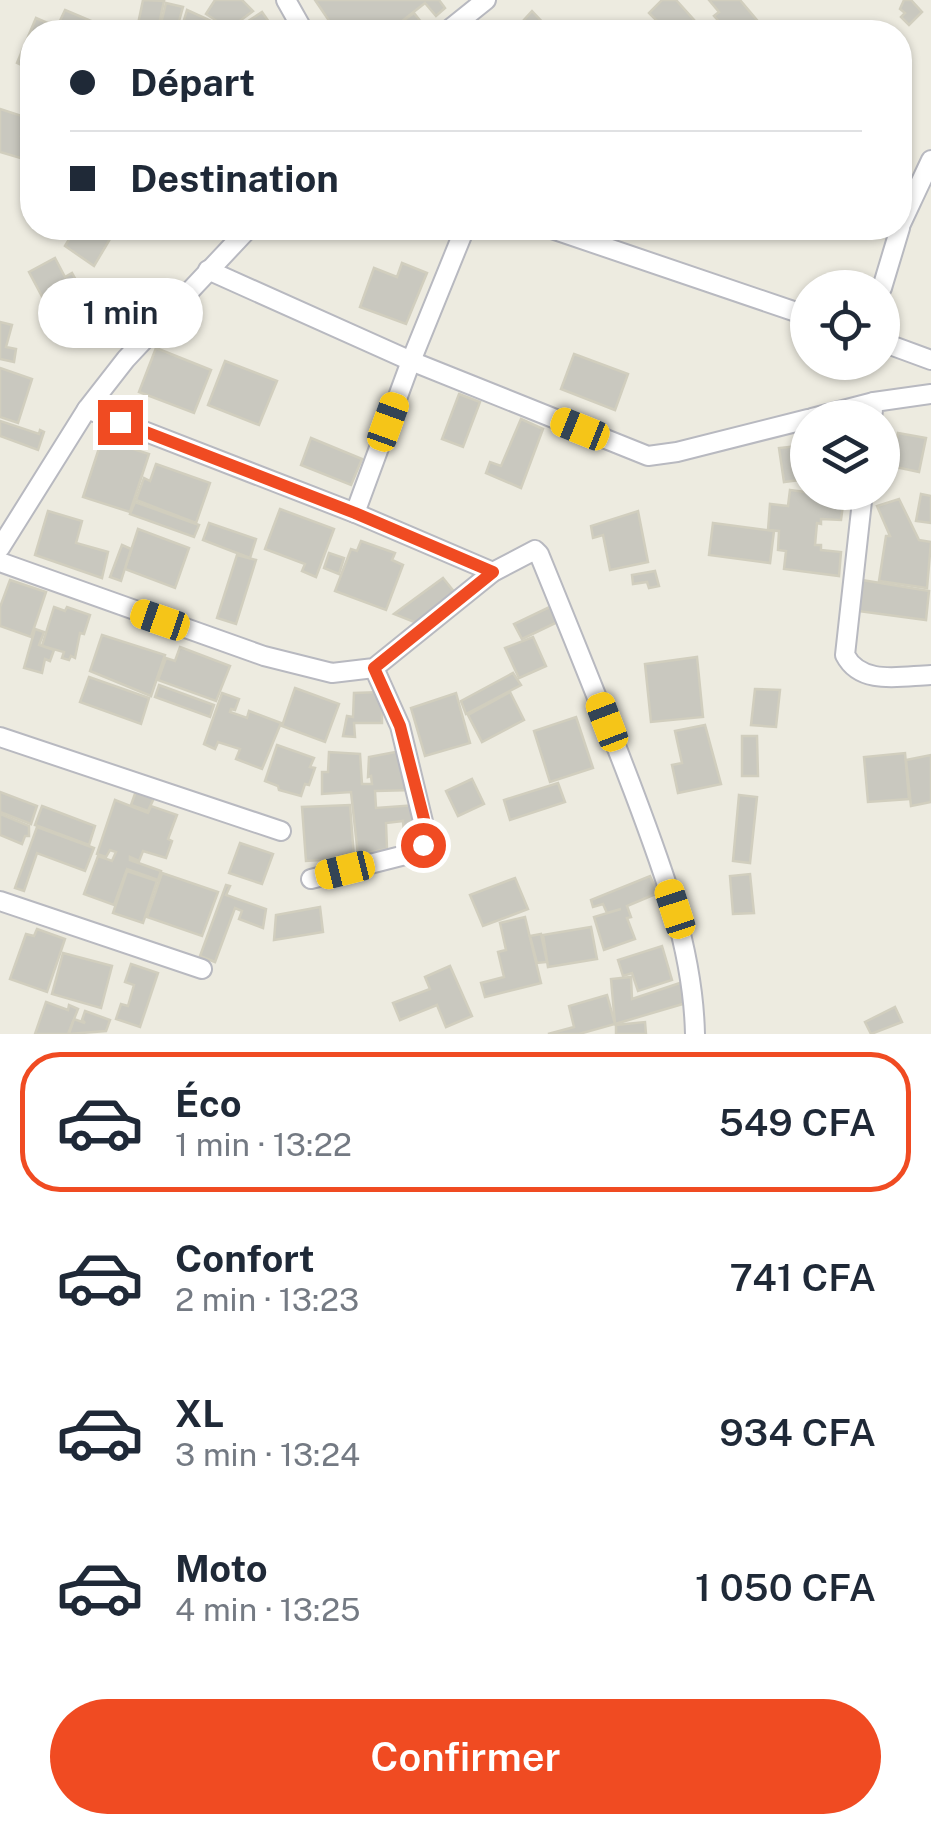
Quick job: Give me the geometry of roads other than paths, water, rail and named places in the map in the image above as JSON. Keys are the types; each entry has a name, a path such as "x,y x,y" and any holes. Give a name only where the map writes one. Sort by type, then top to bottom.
{"street":[{"path":"461,20 486,0"},
{"path":"912,201 931,160"},
{"path":"0,548 87,409 126,359 237,240"},
{"path":"355,513 410,360 460,240"},
{"path":"584,240 790,310"},
{"path":"887,270 896,240"},
{"path":"208,270 410,360 648,456 790,423"},
{"path":"900,349 931,360"},
{"path":"900,403 931,394"},
{"path":"87,409 355,513 493,572"},
{"path":"861,510 845,655 859,673 872,677 931,675"},
{"path":"0,562 264,656 332,672 374,668 493,572 528,551 539,554 657,853 684,937 696,1034"},
{"path":"311,879 413,853 427,838 400,726 374,668"},
{"path":"0,737 280,831"},
{"path":"0,901 202,969"}]}
